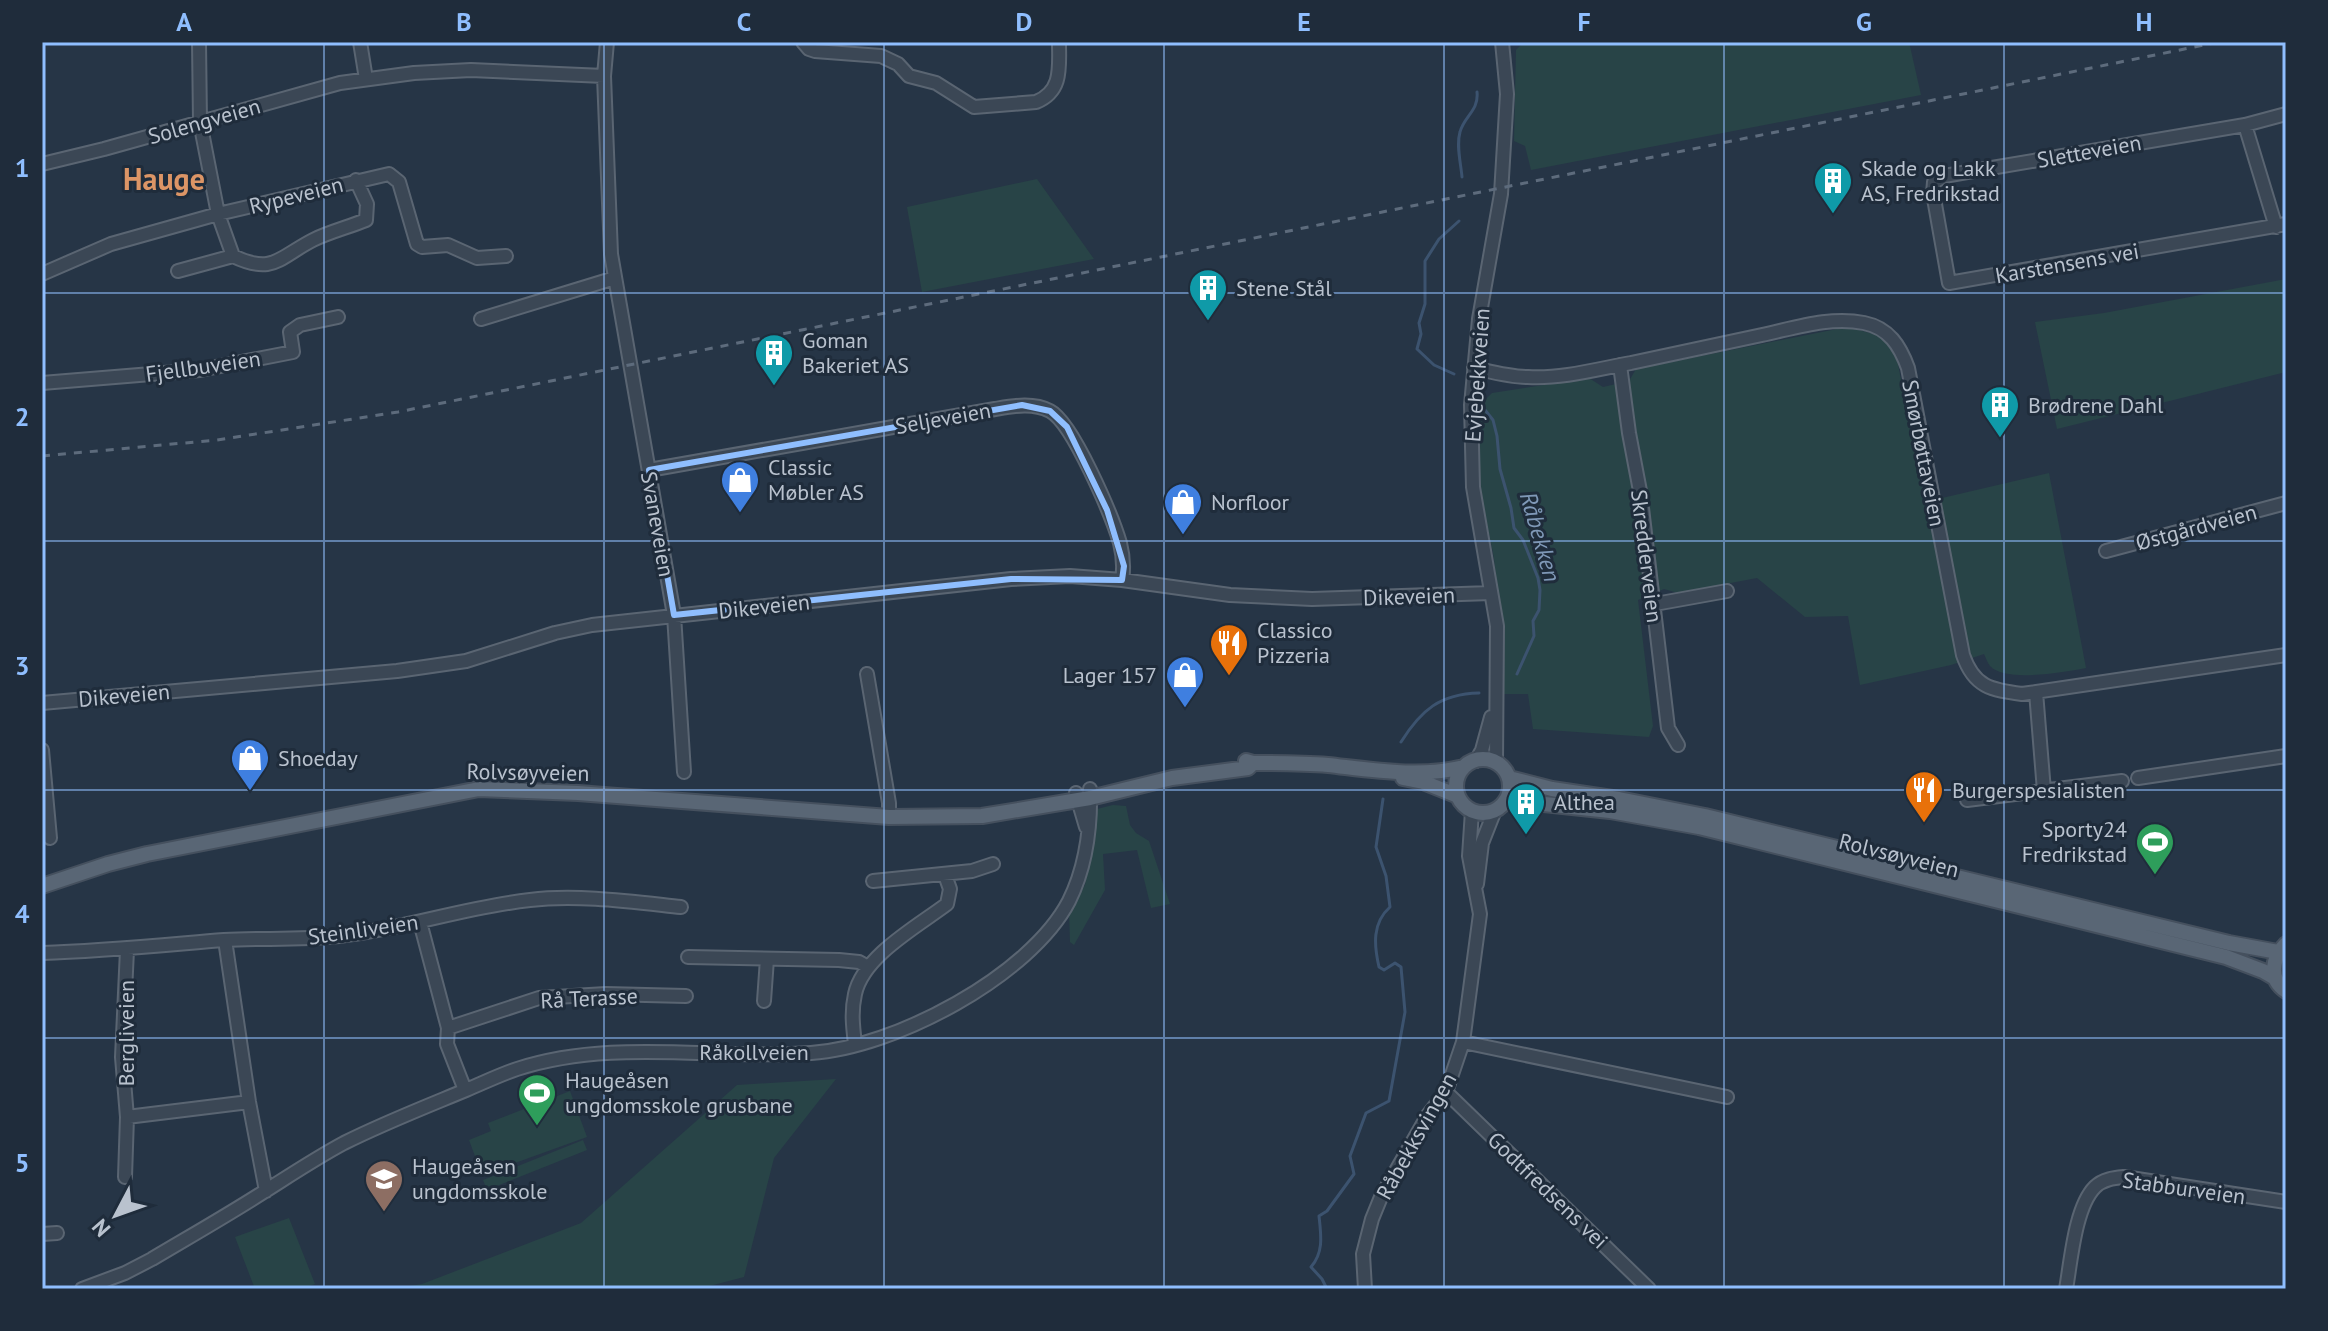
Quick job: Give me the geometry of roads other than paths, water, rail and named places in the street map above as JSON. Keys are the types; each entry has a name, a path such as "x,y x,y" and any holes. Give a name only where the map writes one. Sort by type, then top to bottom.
{"main road":[{"path":"1486,760 1496,763 1509,778 1510,789 1501,805 1484,813 1472,811 1463,805 1456,786 1470,764 1486,760"},
{"name":"Rolvsøyveien","path":"42,886 147,854 479,789 578,793 889,817 974,815 1083,795 1207,766 1247,761 1380,771 1446,772 1470,764"},
{"name":"Rolvsøyveien","path":"1380,771 1423,782 1458,796"},
{"name":"Rolvsøyveien","path":"1509,778 1552,789 1705,816 2229,943 2282,948"},
{"name":"Rolvsøyveien","path":"1501,805 1610,811 1699,827 2226,957 2275,978"},
{"path":"2282,948 2273,963 2275,978 2286,991"}],"street":[{"path":"199,42 200,122 218,214 233,256"},
{"path":"360,42 366,79"},
{"name":"Svaneveien","path":"607,42 604,76 608,208 615,278 674,615 684,772"},
{"path":"803,42 815,51 881,56 898,64 909,76 936,83 974,107 1036,102 1050,94 1060,73 1059,42"},
{"name":"Evjebekkveien","path":"1496,763 1497,626 1473,487 1471,405 1479,319 1502,185 1507,94 1502,42"},
{"name":"Solengveien","path":"42,164 340,83 471,70 604,76"},
{"name":"Sletteveien","path":"1934,182 1944,176 2245,125 2286,114"},
{"path":"2245,125 2281,226"},
{"name":"Rypeveien","path":"42,274 111,244 218,214 389,174 399,182 414,239 422,247 448,245 477,258 506,256"},
{"path":"178,271 233,256 253,266 272,264 315,239 366,220 367,204 356,180"},
{"name":"Karstensens vei","path":"1934,182 1933,193 1949,283 2281,226"},
{"path":"481,319 615,278"},
{"name":"Fjellbuveien","path":"42,383 200,370 293,352 290,332 300,325 338,317"},
{"name":"Smørbøttaveien","path":"1474,368 1530,378 1620,365 1828,322 1866,323 1890,336 1902,350 1908,368 1967,668 1975,679 1995,689 2022,694 2286,655"},
{"name":"Skredderveien","path":"1620,365 1655,604 1668,728 1678,745"},
{"name":"Seljeveien","path":"649,470 995,409 1038,406 1058,416 1067,427 1093,478 1120,543 1124,566 1122,580"},
{"name":"Østgårdveien","path":"2106,551 2286,503"},
{"name":"Dikeveien","path":"42,703 397,671 466,661 555,633 592,625 1011,579 1070,576 1230,595 1312,599 1491,593"},
{"path":"1655,604 1727,591"},
{"path":"867,674 889,817"},
{"path":"2036,692 2044,791"},
{"name":"Evjebekkveien","path":"1470,764 1482,750 1495,707"},
{"path":"42,750 50,838"},
{"path":"2138,778 2286,756"},
{"path":"1967,800 2122,781"},
{"name":"Råkollveien","path":"82,1289 152,1259 341,1145 399,1117 517,1069 589,1053 812,1053 855,1044 913,1024 956,1003 1027,954 1053,926 1068,902 1084,860 1087,830 1083,795"},
{"name":"Råbekksvingen","path":"1476,887 1482,843 1501,805"},
{"name":"Råbekksvingen","path":"1365,1289 1363,1254 1372,1219 1381,1197 1428,1115 1446,1092 1463,1042 1480,914 1469,856 1472,811"},
{"path":"873,881 945,875 993,864"},
{"path":"855,1044 852,1015 855,991 868,967 947,904 950,889 945,875"},
{"name":"Steinliveien","path":"42,953 127,950 225,940 337,937 394,929 443,915 532,899 621,900 681,907"},
{"path":"420,922 448,1028 447,1044 465,1090"},
{"path":"225,940 249,1102 266,1191"},
{"name":"Bergliveien","path":"125,1177 127,1117 122,1057 127,950"},
{"path":"688,957 839,960 859,962 868,967"},
{"path":"764,1001 767,959"},
{"name":"Rå Terasse","path":"448,1028 539,998 606,994 686,996"},
{"path":"1463,1042 1727,1097"},
{"name":"Godtfredsens vei","path":"1446,1092 1649,1289"},
{"name":"Bergliveien","path":"127,1117 249,1102"},
{"name":"Stabburveien","path":"2066,1289 2083,1207 2096,1185 2104,1180 2124,1177 2286,1202"},
{"path":"42,1234 57,1233"}],"waterway":[{"path":"1462,177 1459,137 1462,126 1474,109 1477,92"},
{"name":"Råbekken","path":"1454,374 1434,365 1417,349 1421,334 1419,323 1425,304 1425,261 1439,239 1459,221"},
{"name":"Råbekken","path":"1485,410 1493,420 1497,436 1500,469 1514,528 1523,540 1540,590 1539,610 1533,621 1534,636 1517,674"},
{"name":"Råbekken","path":"1401,742 1416,721 1433,706 1453,697 1479,693"},
{"name":"Råbekken","path":"1327,1289 1311,1267 1320,1249 1319,1216 1327,1211 1354,1174 1350,1156 1366,1113 1389,1101 1405,1012 1401,967 1395,963 1384,970 1379,967 1376,951 1377,927 1390,907 1386,876 1376,847 1383,799"}],"railway":[{"path":"42,456 217,440 398,412 2219,42"}],"place":[{"name":"Skade og Lakk AS, Fredrikstad","path":"1833,215"},
{"name":"Stene Stål","path":"1208,322"},
{"name":"Goman Bakeriet AS","path":"774,387"},
{"name":"Brødrene Dahl","path":"2000,439"},
{"name":"Classic Møbler AS","path":"740,514"},
{"name":"Norfloor","path":"1183,536"},
{"name":"Classico Pizzeria","path":"1229,677"},
{"name":"Lager 157","path":"1185,709"},
{"name":"Shoeday","path":"250,792"},
{"name":"Burgerspesialisten","path":"1924,824"},
{"name":"Althea","path":"1526,836"},
{"name":"Sporty24 Fredrikstad","path":"2155,876"},
{"name":"Haugeåsen ungdomsskole grusbane","path":"537,1127"},
{"name":"Haugeåsen ungdomsskole","path":"384,1213"}],"district":[{"name":"Hauge","path":"164,180"}]}
